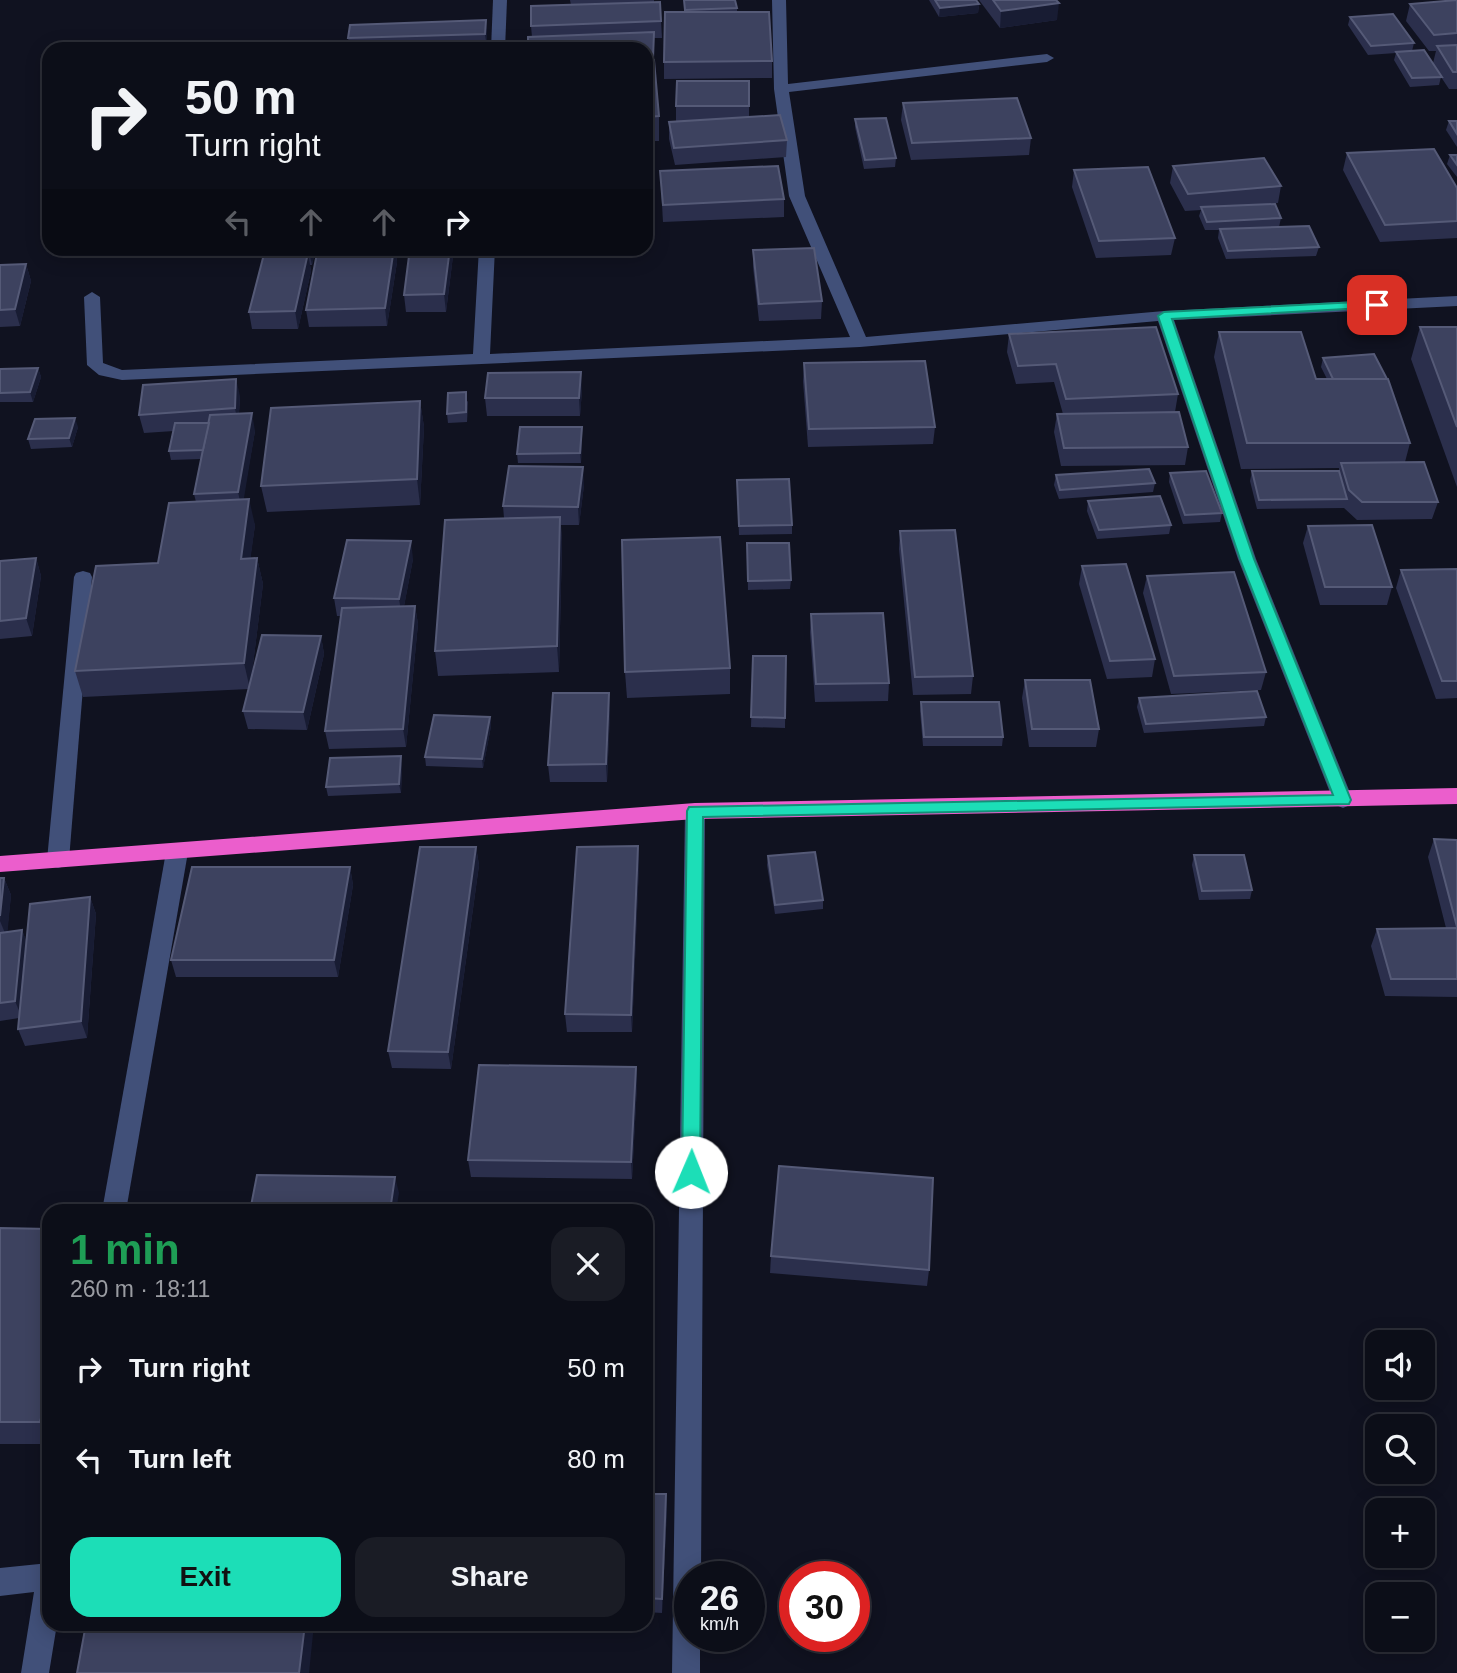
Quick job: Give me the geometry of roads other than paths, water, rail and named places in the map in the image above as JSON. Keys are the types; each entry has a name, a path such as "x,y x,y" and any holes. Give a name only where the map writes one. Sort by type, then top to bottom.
{"highway":[{"path":"0,864 695,811 1457,796"}],"street":[{"path":"498,42 500,0"},
{"path":"779,0 781,89 797,196 860,342"},
{"path":"781,89 1047,58"},
{"path":"481,361 487,256"},
{"path":"92,298 94,365 105,372 122,375 860,342 1164,316 1457,301"},
{"path":"1164,316 1247,559 1343,800"},
{"path":"58,860 83,577"},
{"path":"686,1673 695,811"},
{"path":"115,1204 177,852"},
{"path":"0,1582 42,1580"},
{"path":"35,1673 42,1626"}]}
